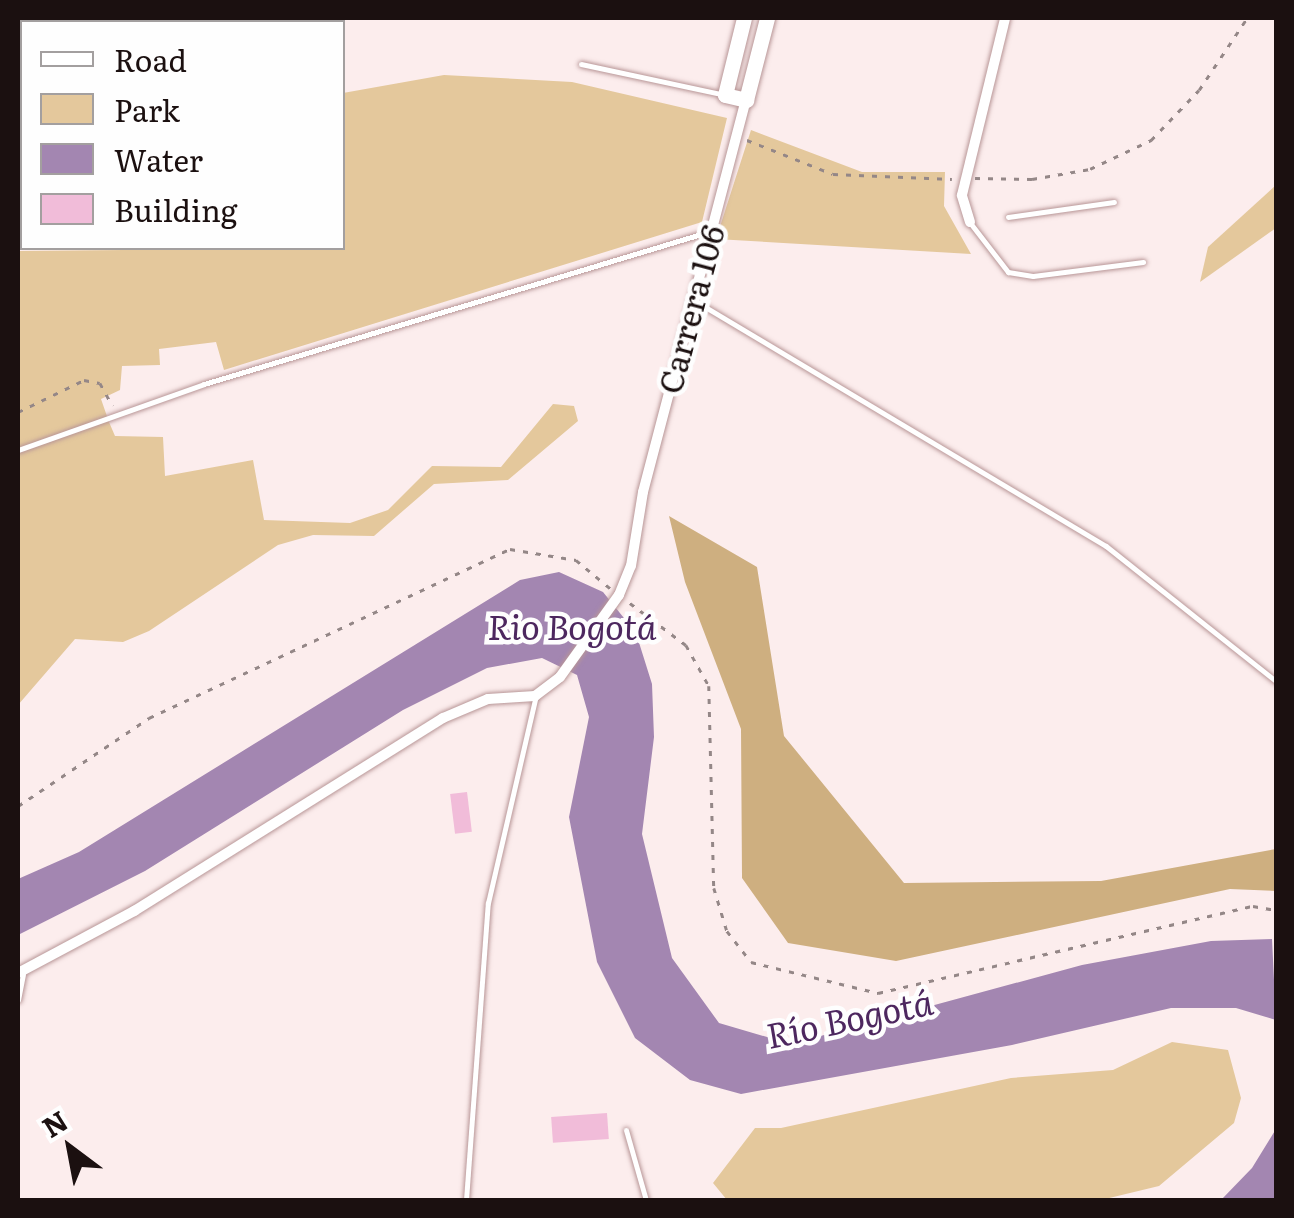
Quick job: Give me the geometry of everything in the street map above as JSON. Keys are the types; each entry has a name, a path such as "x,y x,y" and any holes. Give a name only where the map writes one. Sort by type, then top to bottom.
{"street":[{"path":"744,18 724,95 746,100"},
{"name":"Carrera 106","path":"617,598 766,18"},
{"path":"970,222 965,178 1005,18"},
{"path":"20,971 134,911 443,718 488,698 535,696 560,677 617,598"}],"lane":[{"path":"581,64 724,95"},
{"path":"1008,217 1114,202"},
{"path":"970,222 1008,272 1032,276 1143,262"},
{"path":"18,450 135,408 711,231"},
{"path":"692,299 1106,546 1276,681"},
{"path":"466,1200 488,902 535,696"},
{"path":"18,1000 20,971"},
{"path":"626,1130 646,1200"}],"path":[{"path":"736,136 833,174 1032,179 1090,169 1151,140 1210,76 1248,18"},
{"path":"18,412 84,380 100,383 111,406 135,408"},
{"path":"18,806 149,718 510,549 576,560 617,598 686,644 709,686 714,888 728,931 751,962 878,994 1253,906 1276,910"}],"green space":[{"path":"444,75 572,82 727,118 702,222 224,370 216,342 159,349 160,365 122,366 120,390 101,399 115,436 163,437 165,476 253,460 264,520 350,523 388,510 432,466 501,467 553,404 574,406 578,421 508,480 434,484 374,536 313,535 278,545 149,631 123,642 75,639 18,705 18,251 345,250 345,93"},
{"path":"751,130 862,172 945,172 944,206 971,254 716,239"},
{"path":"1276,185 1276,228 1200,282 1208,247"},
{"path":"1172,1042 1228,1050 1241,1098 1234,1123 1159,1186 1101,1200 727,1200 713,1183 755,1128 781,1128 1011,1078 1113,1070"}],"shaded area":[{"path":"669,516 757,567 784,736 904,883 1101,881 1276,849 1276,891 1230,889 896,961 788,943 742,878 741,729 685,582"}],"water":[{"name":"Rio Bogotá","path":"559,572 603,592 636,633 652,684 654,737 642,834 672,958 719,1023 791,1044 1082,965 1211,941 1272,939 1276,1020 1236,1008 1171,1008 1012,1045 741,1094 690,1080 635,1038 597,962 569,817 589,717 577,675 542,658 487,668 403,710 145,871 18,935 18,879 79,852 520,580"},
{"path":"1276,1129 1276,1200 1221,1200 1252,1168"}],"building":[{"path":"467,792 472,832 455,834 450,794"},
{"path":"607,1113 609,1139 553,1143 551,1117"}],"water label":[{"name":"Río Bogotá","path":"849,1017"}]}
